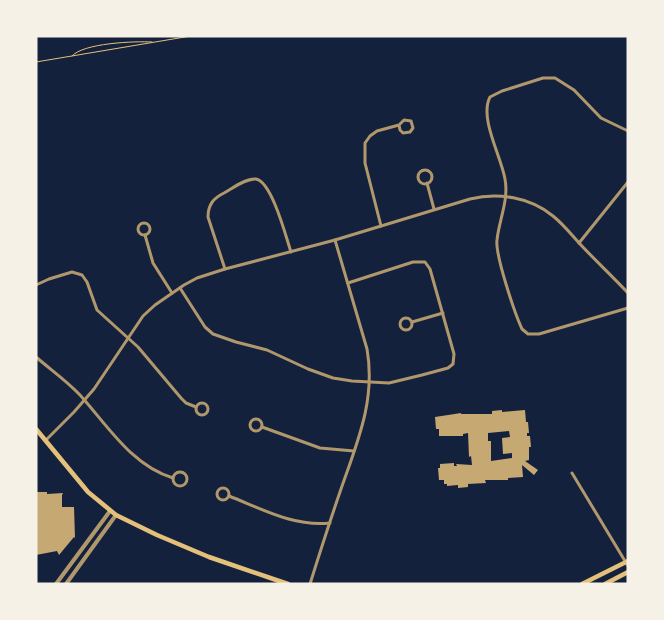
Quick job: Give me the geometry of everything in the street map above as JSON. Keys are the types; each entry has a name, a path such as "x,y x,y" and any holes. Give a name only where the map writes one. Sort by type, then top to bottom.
{"main road":[{"path":"36,429 88,492 116,516 209,557 288,584"},
{"path":"582,584 627,563"},
{"path":"605,584 628,572"}],"street":[{"path":"628,131 601,118 574,90 560,80 551,77 542,78 497,93 490,97 487,105 490,127 505,176 506,197 497,247 524,331 535,335 549,332 628,308"},
{"path":"381,226 365,163 365,143 377,131 399,125 402,121 409,120 413,128 408,133 403,133 399,125"},
{"path":"423,170 428,171 431,175 431,180 427,183 422,183 418,179 419,174 423,170"},
{"path":"225,269 208,217 208,209 218,196 244,182 254,179 261,181 270,194 291,252"},
{"path":"579,243 628,182"},
{"path":"427,183 434,209"},
{"path":"46,440 85,401 148,311 172,293 197,278 335,240 481,196 523,200 542,208 561,223 628,293"},
{"path":"142,222 147,223 150,227 149,232 145,235 140,234 138,230 138,225 142,222"},
{"path":"145,235 152,263 172,293"},
{"path":"310,584 368,405 370,382 367,349 335,240"},
{"path":"180,288 205,327 217,337 267,350 333,378 370,382 400,382 448,368 453,364 454,354 443,313 433,277 425,262 413,262 348,282"},
{"path":"36,285 72,272 82,275 87,282 97,310 128,337 186,403 196,407"},
{"path":"412,322 443,313"},
{"path":"404,318 409,318 412,322 412,327 408,330 403,329 400,325 400,320 404,318"},
{"path":"36,358 76,391 131,452 150,467 165,476 173,478"},
{"path":"200,403 204,403 208,406 208,411 205,415 200,415 196,407 200,403"},
{"path":"262,427 320,448 354,451"},
{"path":"180,472 184,474 186,480 184,484 177,486 173,478 175,474 180,472"},
{"path":"572,473 627,563"},
{"path":"229,496 285,519 312,524 330,523"},
{"path":"56,584 110,511"},
{"path":"66,584 116,516"}],"path":[{"path":"36,62 190,36"},
{"path":"71,56 75,52 130,41 156,42"}],"building":[{"path":"525,410 529,433 527,433 527,436 530,436 531,447 529,447 529,460 525,461 538,470 534,475 522,465 523,477 508,478 508,480 485,480 486,483 468,484 468,487 458,488 458,485 447,486 447,484 444,484 444,480 439,480 438,468 440,468 440,464 454,463 454,466 457,466 456,464 472,465 471,456 469,457 468,433 463,434 463,436 439,436 435,417 461,413 492,414 492,411","holes":["509,431 510,437 502,438 503,454 512,453 512,458 491,461 491,441 488,441 488,433"]},
{"path":"36,492 47,492 47,494 63,493 62,507 74,507 75,538 59,555 57,551 36,555"}]}
